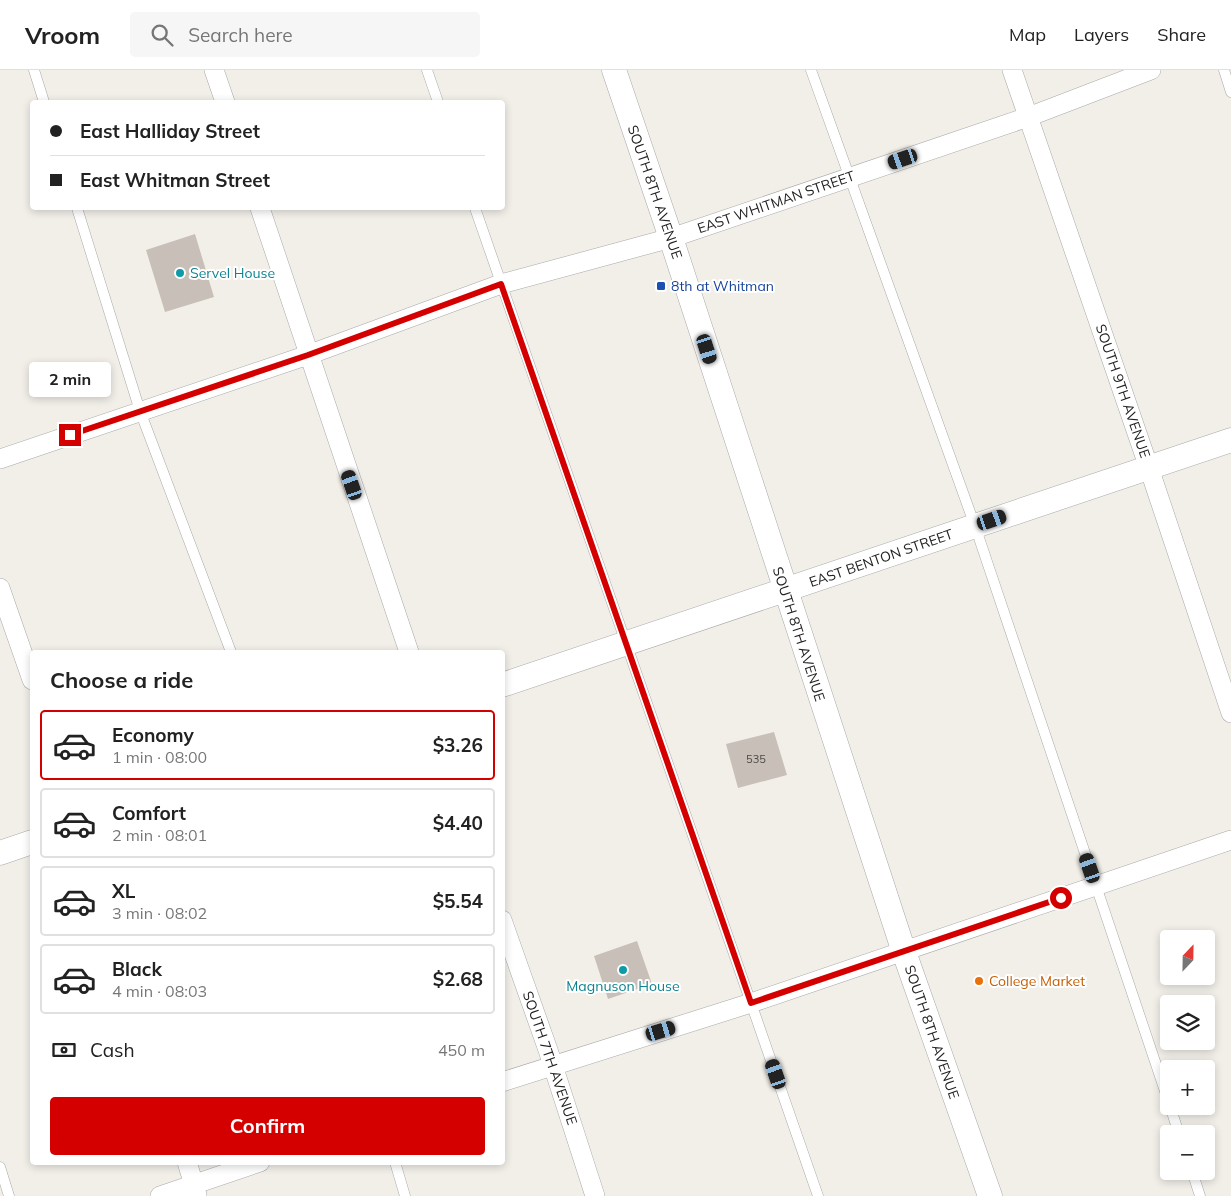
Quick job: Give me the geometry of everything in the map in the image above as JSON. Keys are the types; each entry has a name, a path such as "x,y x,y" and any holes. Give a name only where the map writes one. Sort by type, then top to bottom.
{"street":[{"path":"214,70 224,100"},
{"name":"SOUTH 8TH AVENUE","path":"614,70 671,238 904,952 990,1196"},
{"name":"SOUTH 9TH AVENUE","path":"1012,70 1231,713"},
{"name":"EAST WHITMAN STREET","path":"0,459 308,355 501,284 671,238 1028,117 1151,70"},
{"path":"261,210 408,650"},
{"name":"EAST BENTON STREET","path":"505,684 1231,440"},
{"path":"0,588 30,674"},
{"path":"505,1081 751,1003 1231,840"},
{"path":"0,853 30,843"},
{"name":"SOUTH 7TH AVENUE","path":"505,929 596,1196"},
{"path":"188,1165 196,1190"},
{"path":"160,1196 196,1190 253,1165"}],"lane":[{"path":"34,70 43,100"},
{"path":"427,70 437,100"},
{"path":"811,70 975,526 1160,1078"},
{"path":"1224,70 1231,92"},
{"path":"78,210 140,412 230,650"},
{"path":"475,210 818,1196"},
{"path":"396,1165 405,1196"},
{"path":"0,1167 9,1196"},
{"path":"1195,1180 1200,1196"}],"building":[{"name":"Servel House","path":"195,234 214,297 165,312 146,250"},
{"path":"774,732 787,775 738,788 726,744"},
{"name":"Magnuson House","path":"637,941 652,984 608,999 594,956"}],"place":[{"name":"Servel House","path":"180,273"},
{"name":"8th at Whitman","path":"661,286"},
{"name":"Magnuson House","path":"623,970"},
{"name":"College Market","path":"979,981"}],"route":[{"path":"70,435 308,355 501,284 751,1003 1061,898"}]}
